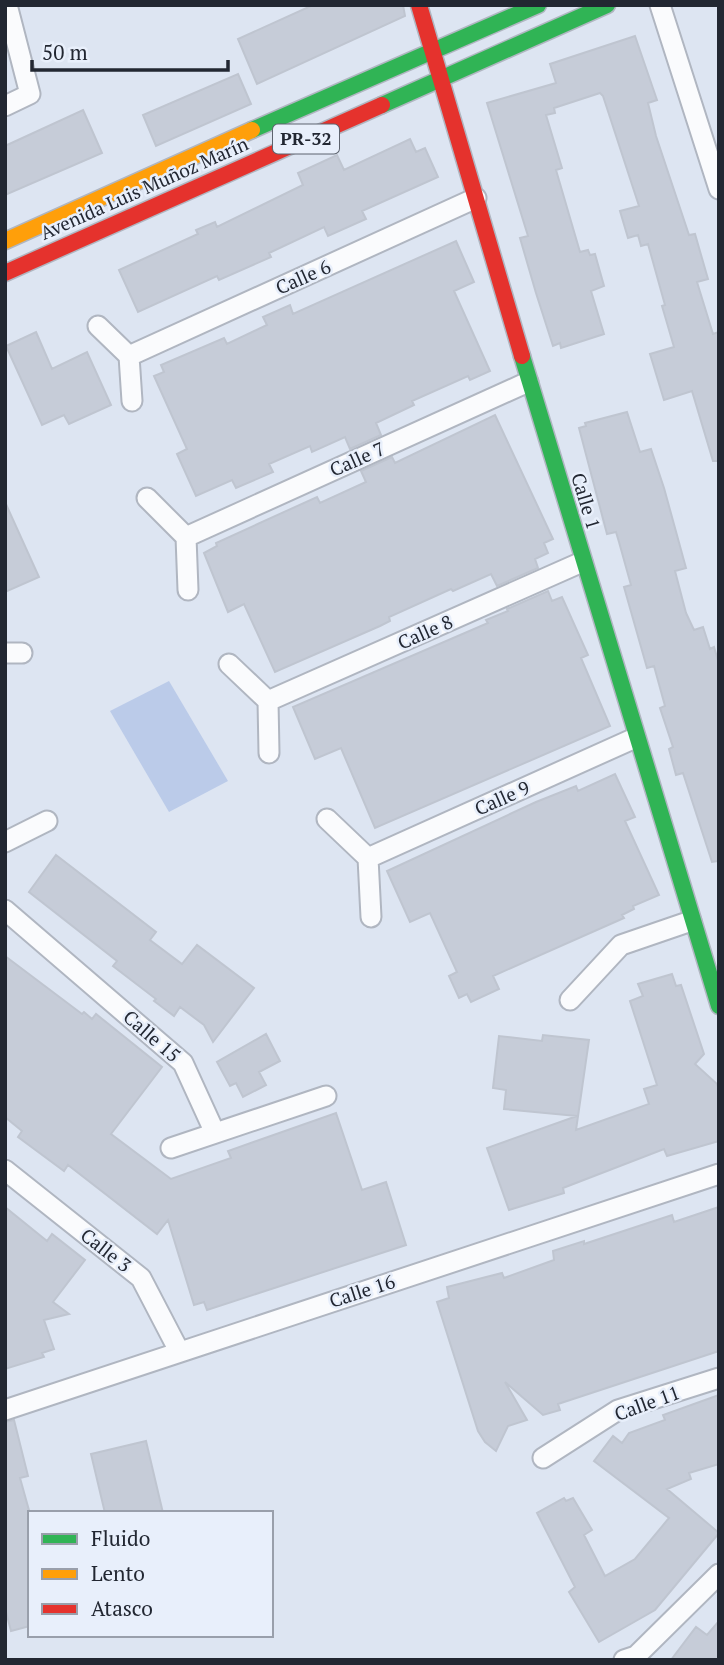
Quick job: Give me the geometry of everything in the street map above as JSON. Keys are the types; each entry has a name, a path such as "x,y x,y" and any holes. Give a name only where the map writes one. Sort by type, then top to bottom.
{"main road":[{"name":"Calle 1","path":"419,5 477,198 528,382 719,1006"},
{"name":"Avenida Luis Muñoz Marín","path":"5,242 432,49 538,5"},
{"name":"Avenida Luis Muñoz Marín","path":"5,273 607,5"}],"street":[{"path":"5,106 30,94 7,5"},
{"path":"660,5 719,189"},
{"name":"Calle 6","path":"129,356 477,198"},
{"path":"98,326 129,356 132,401"},
{"name":"Calle 7","path":"186,537 528,382"},
{"path":"147,498 186,537 188,590"},
{"name":"Calle 8","path":"268,701 582,562"},
{"path":"229,664 268,701 269,753"},
{"name":"Calle 9","path":"368,858 635,738"},
{"path":"327,819 368,858 370,917"},
{"path":"5,842 47,821"},
{"name":"Calle 15","path":"5,910 183,1063 215,1133"},
{"path":"570,1000 621,945 691,921"},
{"path":"171,1148 326,1096"},
{"name":"Calle 3","path":"5,1170 141,1278 178,1351"},
{"name":"Calle 16","path":"5,1409 719,1174"},
{"name":"Calle 11","path":"543,1458 618,1410 719,1378"},
{"path":"634,1658 719,1573"}],"shaded area":[{"path":"169,681 228,781 169,812 110,711"}],"building":[{"path":"313,5 403,5 405,16 257,84 238,39"},
{"path":"635,36 657,100 648,103 656,136 689,235 695,234 708,279 697,282 713,334 719,332 719,461 713,461 692,391 664,400 650,354 674,347 648,244 641,246 638,235 628,238 620,211 639,206 603,96 600,93 554,108 555,113 546,115 562,168 556,170 580,252 588,250 590,255 595,254 604,286 591,291 604,334 561,348 560,343 553,346 536,293 520,238 528,236 487,103 556,83 550,64"},
{"path":"238,74 251,104 156,146 143,115"},
{"path":"83,110 102,153 5,195 5,146"},
{"path":"410,139 416,152 425,148 438,177 362,211 366,219 328,236 324,227 269,253 271,257 219,280 217,276 138,312 119,270 198,234 196,230 215,222 217,227 303,185 298,173 337,155 344,170"},
{"path":"456,241 474,282 454,291 490,371 470,380 468,376 412,401 414,405 376,423 381,435 350,449 345,437 312,452 310,446 269,464 273,472 236,488 232,480 196,496 177,454 187,449 154,376 164,372 161,365 224,338 227,344 267,325 263,317 290,305 293,314"},
{"path":"36,332 52,369 87,352 111,405 69,424 64,415 42,425 6,346"},
{"path":"627,412 640,452 651,449 664,488 686,568 675,571 686,613 694,630 703,627 710,649 714,647 719,664 719,861 712,862 683,773 676,775 669,749 673,747 660,708 665,706 654,666 647,668 624,587 631,585 619,542 616,532 607,534 579,428 586,426 585,423"},
{"path":"495,415 553,539 544,543 548,553 535,559 538,568 497,586 491,574 453,591 451,589 389,617 390,621 380,626 275,672 244,604 228,612 204,553 217,546 216,543 317,497 320,503 366,482 361,471 392,457 395,463"},
{"path":"5,502 39,577 5,592"},
{"path":"548,591 552,601 562,597 588,655 581,658 610,726 375,828 341,748 315,759 293,707 488,623 486,620"},
{"path":"615,774 635,817 625,821 659,895 633,906 634,909 622,915 624,918 493,976 499,989 471,1002 467,994 459,998 449,976 457,972 430,913 410,922 387,871 536,802 576,786 578,791"},
{"path":"56,855 156,932 150,940 182,964 197,945 254,988 213,1042 204,1025 180,1007 174,1016 154,1001 156,999 113,966 117,961 29,892"},
{"path":"5,956 82,1014 84,1012 92,1019 96,1014 162,1067 111,1134 171,1179 231,1158 228,1151 336,1113 362,1190 386,1182 406,1245 207,1310 204,1302 194,1305 168,1220 157,1234 68,1165 64,1171 18,1137 22,1131 5,1117"},
{"path":"672,974 676,986 681,985 704,1054 695,1064 717,1084 719,1090 719,1141 667,1156 664,1149 563,1188 564,1193 509,1210 487,1148 577,1116 504,1109 506,1090 493,1088 499,1036 542,1041 543,1035 589,1040 576,1130 649,1104 644,1089 657,1085 630,1001 643,996 638,984"},
{"path":"266,1034 280,1061 259,1072 266,1085 243,1097 236,1083 230,1086 217,1062"},
{"path":"5,1207 47,1241 52,1234 85,1260 53,1302 69,1314 44,1320 54,1349 42,1353 44,1357 5,1369"},
{"path":"719,1207 719,1351 558,1404 560,1410 543,1415 505,1382 527,1420 508,1426 496,1451 485,1442 478,1431 437,1302 449,1298 447,1287 502,1273 504,1278 554,1260 553,1251 584,1241 584,1244 672,1215 674,1222"},
{"path":"719,1395 719,1464 689,1473 691,1479 667,1489 719,1533 655,1610 599,1642 569,1592 575,1587 537,1513 564,1498 566,1501 573,1498 592,1530 584,1535 605,1576 635,1559 669,1518 594,1461 613,1436 622,1443 629,1433 665,1420 663,1415"},
{"path":"14,1420 28,1476 20,1478 29,1511 28,1627 11,1631 5,1608 5,1422"},
{"path":"146,1441 163,1511 105,1511 91,1454"},
{"path":"719,1621 719,1660 671,1660 696,1627 707,1635"}],"traffic: fast":[{"path":"252,130 538,5"},
{"path":"382,105 607,5"},
{"path":"522,356 719,1006"}],"traffic: slow":[{"path":"5,241 252,130"}],"traffic: jam":[{"path":"419,5 522,356"},
{"path":"5,273 382,105"}]}
